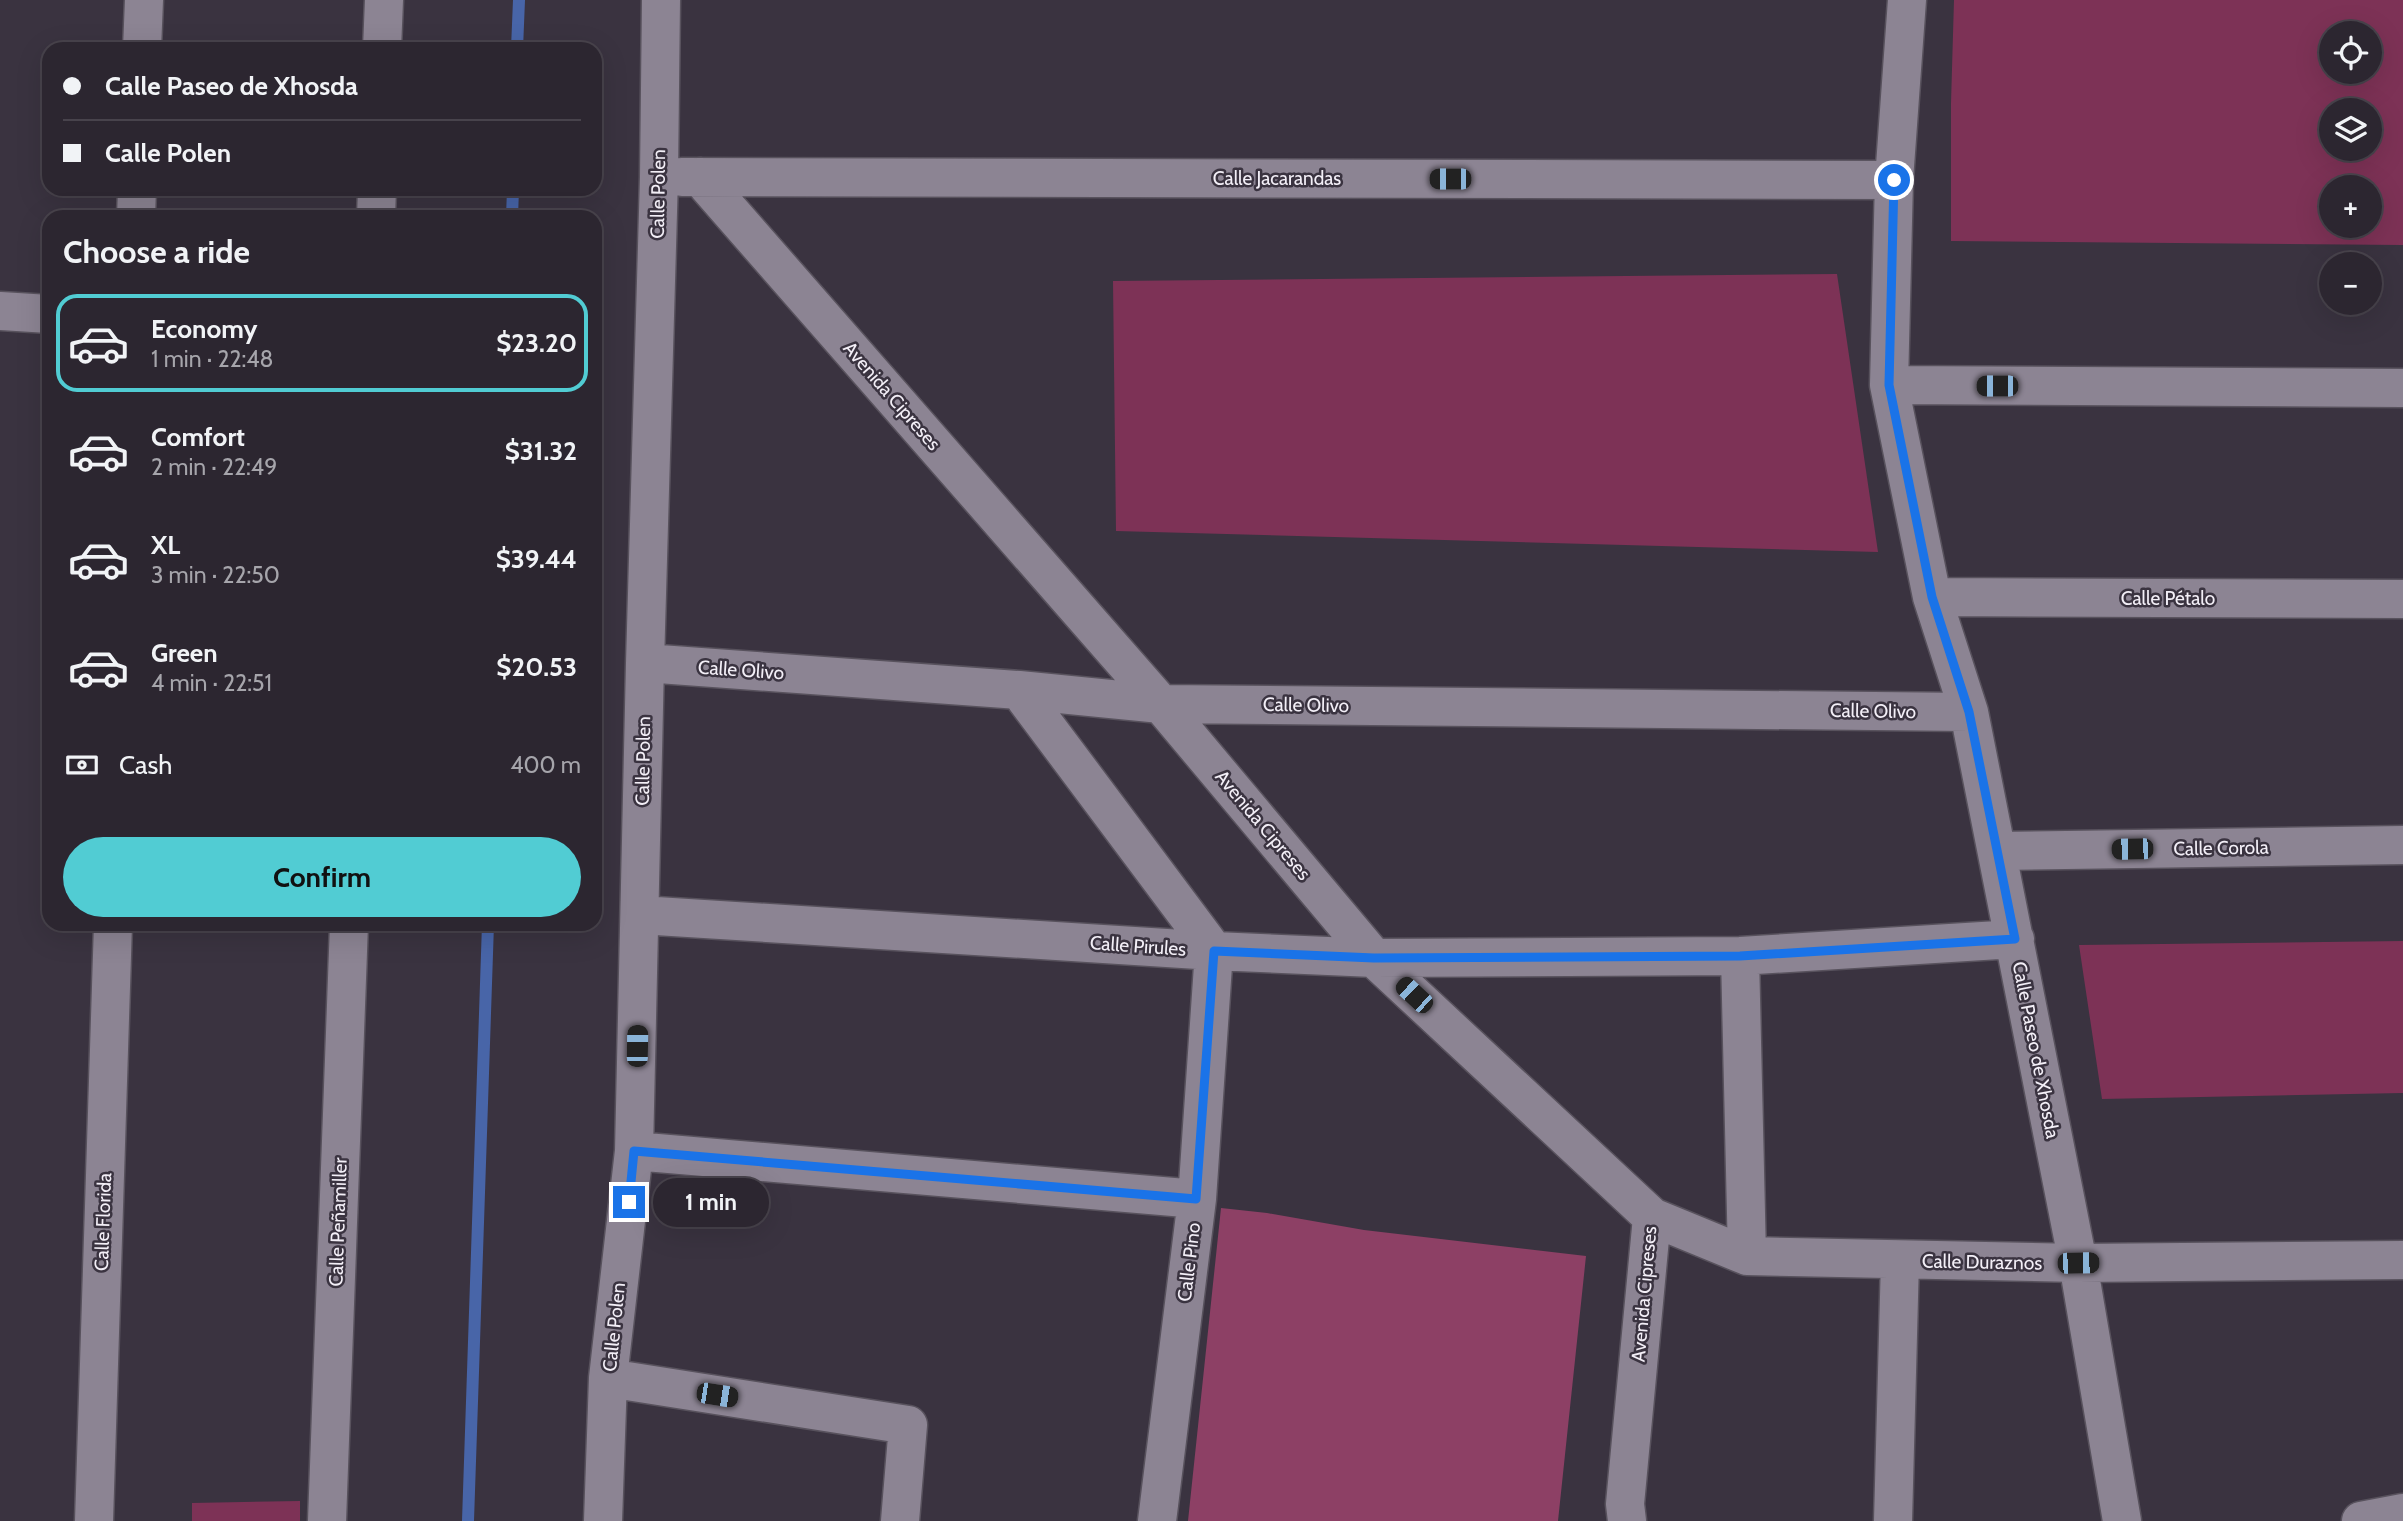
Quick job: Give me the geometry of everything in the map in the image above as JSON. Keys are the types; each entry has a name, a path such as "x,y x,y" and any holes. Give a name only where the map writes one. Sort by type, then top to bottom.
{"street":[{"path":"142,42 144,0"},
{"path":"382,42 384,0"},
{"name":"Calle Polen","path":"603,1521 608,1378 634,1151 659,177 661,0"},
{"name":"Calle Paseo de Xhosda","path":"1907,0 1894,180 1889,385 1932,597 1969,712 2078,1263 2122,1521"},
{"name":"Calle Jacarandas","path":"659,177 1894,180"},
{"name":"Avenida Cipreses","path":"700,177 1161,704 1374,958 1652,1217 1625,1504 1627,1521"},
{"path":"0,311 42,314"},
{"path":"1889,385 2403,388"},
{"name":"Calle Pétalo","path":"1932,597 2403,599"},
{"name":"Calle Olivo","path":"645,663 1018,690 1161,704 1969,712"},
{"path":"1018,690 1214,951"},
{"name":"Calle Corola","path":"1997,851 2403,845"},
{"name":"Calle Pirules","path":"640,915 1214,951 1374,958 1740,956 2015,939"},
{"name":"Calle Florida","path":"94,1521 113,931"},
{"name":"Calle Peñamiller","path":"327,1521 349,931"},
{"name":"Calle Pino","path":"1157,1521 1196,1199 1214,951"},
{"path":"1740,956 1747,1256"},
{"path":"634,1151 1196,1199"},
{"name":"Calle Duraznos","path":"1652,1217 1747,1256 2078,1263 2403,1260"},
{"path":"1893,1521 1900,1260"},
{"path":"608,1378 908,1425 900,1521"},
{"path":"2361,1521 2403,1513"}],"shaded area":[{"path":"1954,0 2403,0 2403,245 1951,241"},
{"path":"1837,274 1878,552 1116,531 1113,281"},
{"path":"2403,941 2403,1093 2102,1099 2079,945"},
{"path":"1221,1208 1364,1230 1586,1256 1558,1521 1188,1521"},
{"path":"300,1501 300,1521 192,1521 192,1503"}],"waterway":[{"path":"517,42 519,0"},
{"path":"512,210 513,196"},
{"path":"468,1521 488,931"}],"route":[{"path":"629,1202 634,1151 1196,1199 1214,951 1374,958 1740,956 2015,939 1969,712 1932,597 1889,385 1894,180"}]}
